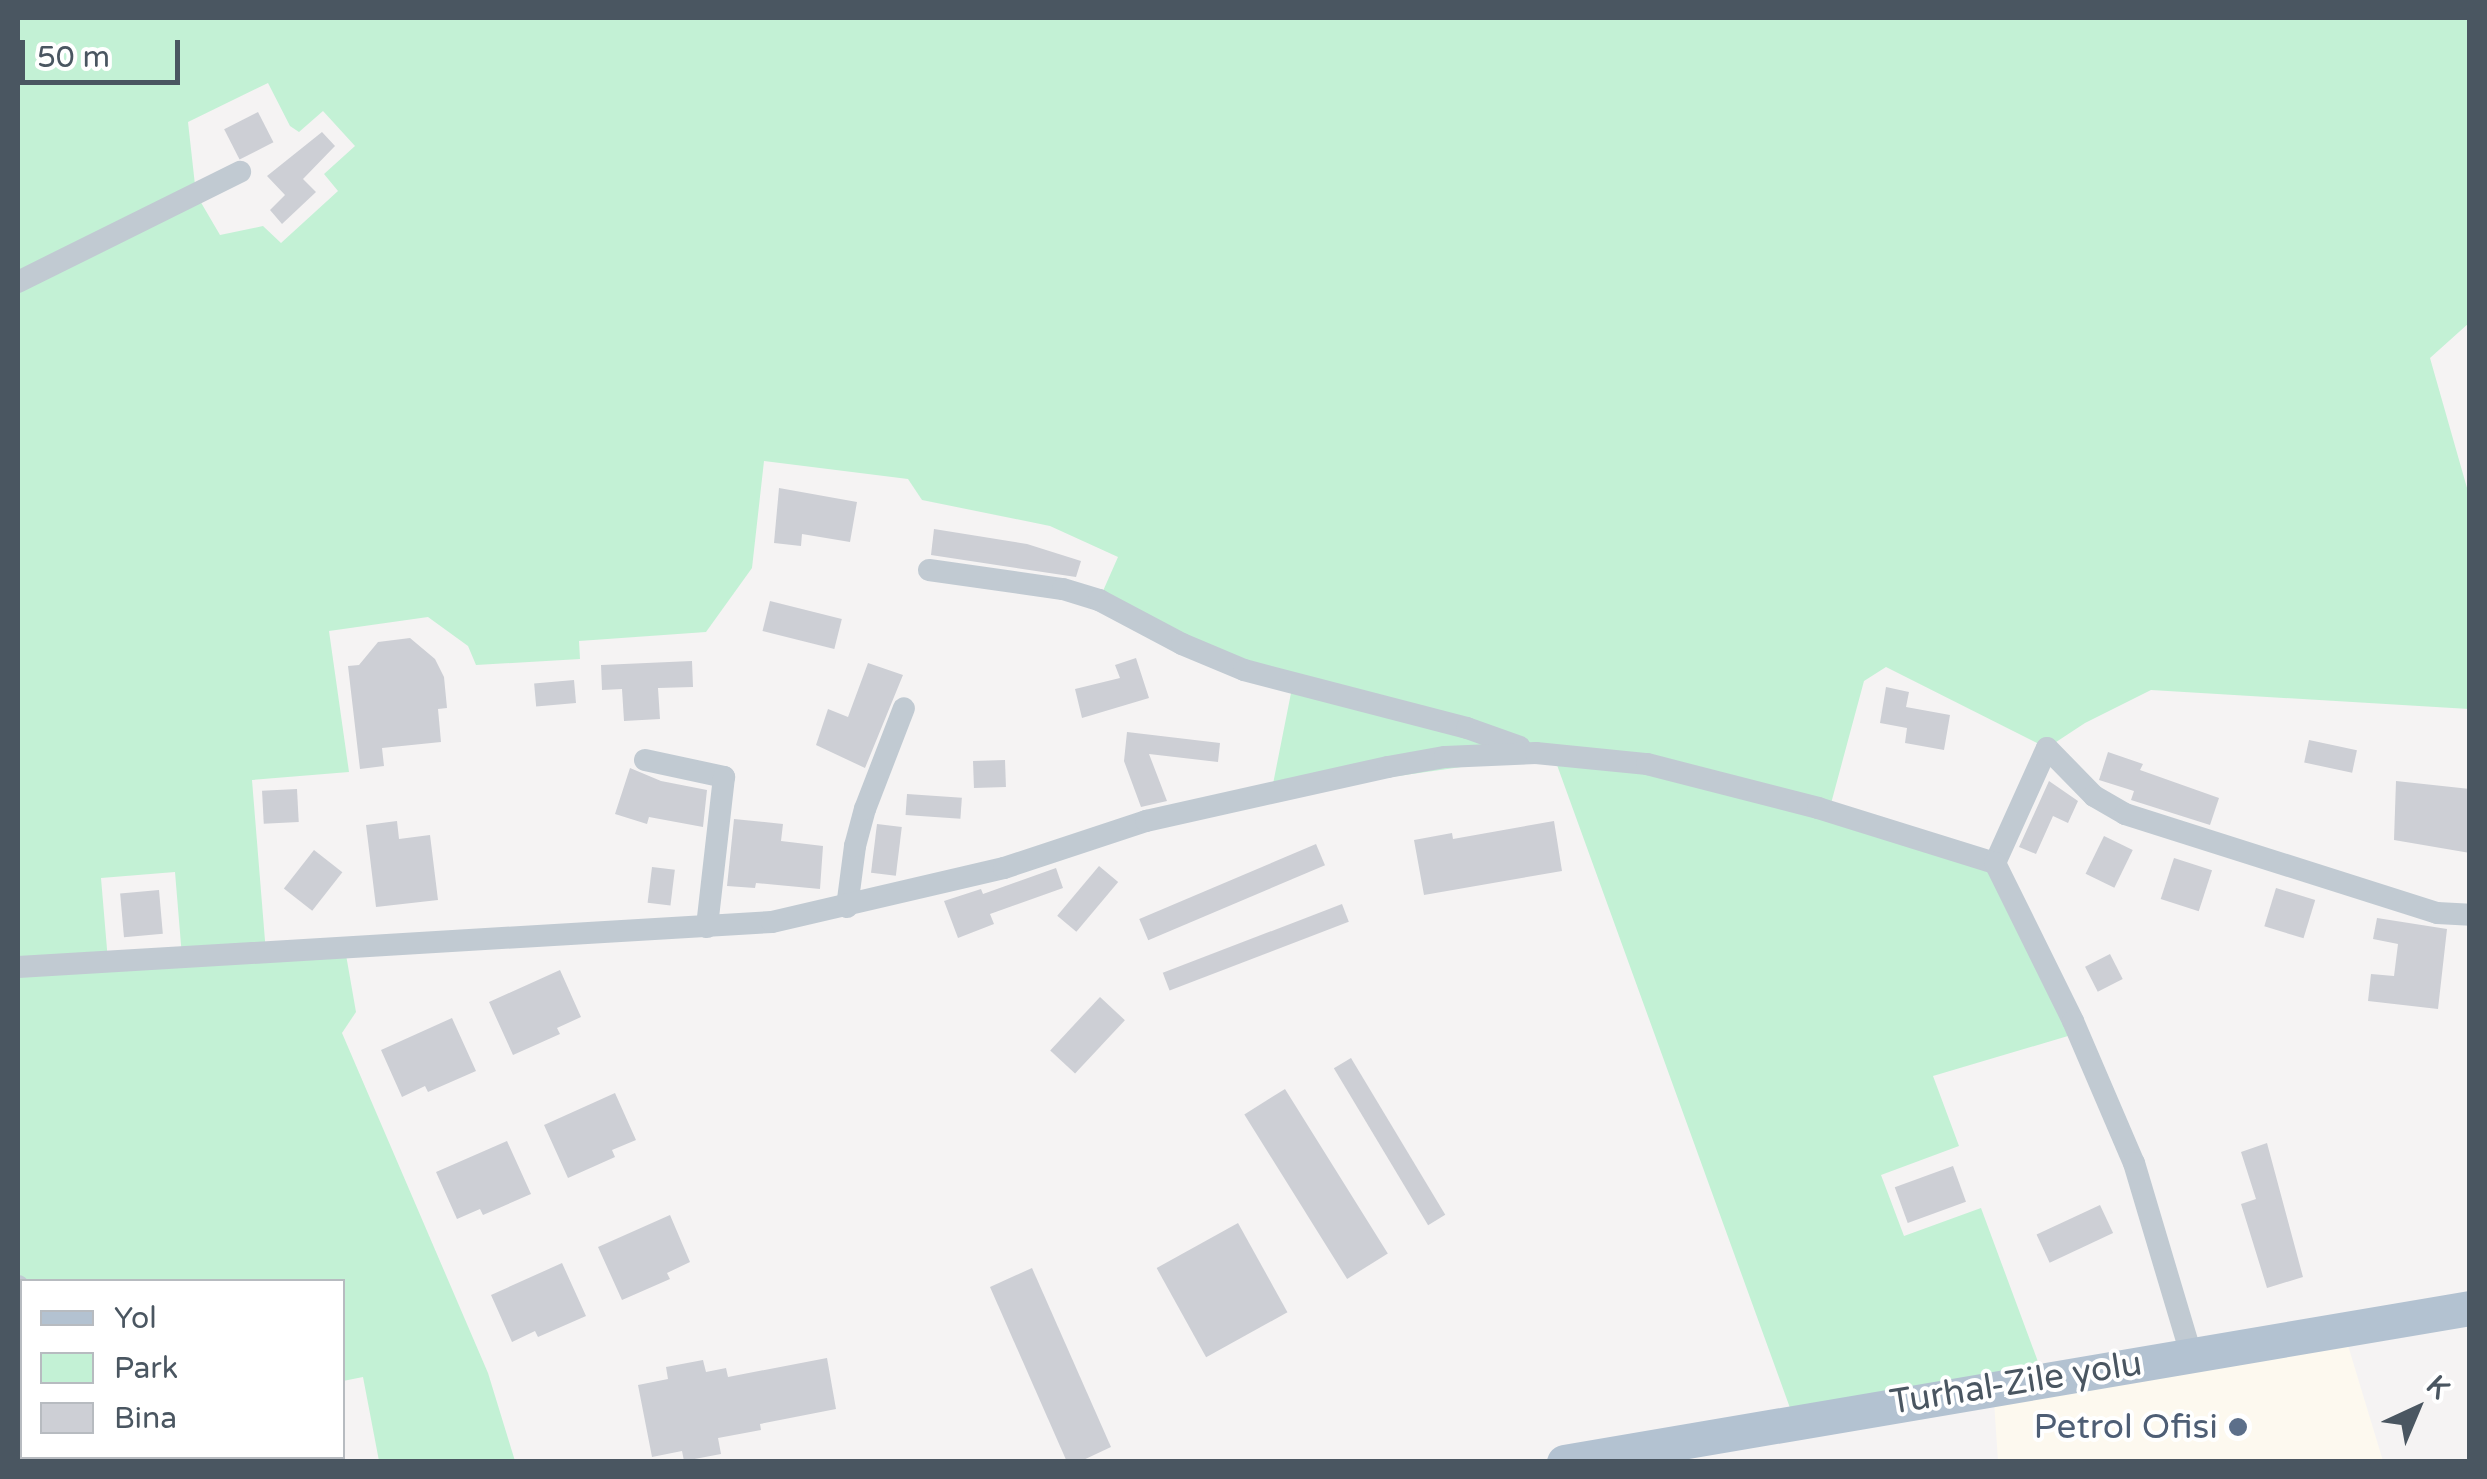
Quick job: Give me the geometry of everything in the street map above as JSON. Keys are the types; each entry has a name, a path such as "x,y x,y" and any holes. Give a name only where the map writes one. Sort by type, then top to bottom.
{"main road":[{"name":"Turhal-Zile yolu","path":"1564,1462 2470,1308"}],"street":[{"path":"18,282 240,172"},
{"path":"929,570 1064,589 1099,600 1182,644 1244,670 1467,728 1536,753"},
{"path":"847,907 854,846 904,708"},
{"path":"1995,863 2048,748 2094,796 2125,814 2437,913 2470,915"},
{"path":"18,967 772,922 1004,868 1146,821 1388,767 1446,758 1536,753 1647,764 1719,781 1995,863 2072,1021 2134,1163 2191,1354"},
{"path":"645,760 724,777 707,927"}],"shaded area":[{"path":"2343,1329 2383,1461 1998,1461 1993,1386"}],"green space":[{"path":"18,18 2469,18 2469,323 2430,358 2469,495 2469,709 2151,690 2085,723 2047,748 1886,667 1864,681 1829,811 1995,863 2078,1033 1933,1076 1959,1146 1881,1175 1904,1236 1981,1208 2044,1378 1794,1419 1553,754 1271,794 1293,683 1099,600 1118,557 1050,526 922,500 908,479 764,461 752,568 706,632 579,641 580,659 476,665 468,646 428,617 329,631 349,772 252,780 266,953 345,949 356,1012 342,1033 488,1373 515,1461 379,1461 363,1377 345,1381 345,1279 20,1279 20,1459 46,1461 18,1461","holes":["268,83 290,126 299,132 323,111 355,146 324,174 338,191 281,243 263,226 220,235 196,194 188,122","175,872 182,957 108,961 101,878"]}],"building":[{"path":"258,112 273,142 240,160 224,129"},
{"path":"322,132 335,146 303,179 316,192 282,224 270,210 285,195 267,176"},
{"path":"779,488 857,502 850,542 802,534 801,546 774,543"},
{"path":"934,529 1027,544 1081,561 1076,577 931,555"},
{"path":"770,601 842,619 834,649 763,631"},
{"path":"410,638 435,659 444,677 447,708 438,709 441,742 382,748 384,766 360,769 348,666 359,665 378,642"},
{"path":"1136,658 1149,698 1082,718 1075,689 1120,678 1115,665"},
{"path":"692,661 693,687 658,688 660,719 624,721 622,689 602,690 601,665"},
{"path":"868,663 903,675 865,768 816,745 828,709 848,717"},
{"path":"574,680 576,703 536,706 534,683"},
{"path":"1886,687 1909,692 1906,707 1950,715 1944,750 1905,743 1907,728 1880,723"},
{"path":"1127,732 1220,743 1218,762 1149,754 1167,801 1141,807 1124,761"},
{"path":"2309,740 2357,750 2352,773 2304,762"},
{"path":"2108,752 2143,764 2140,770 2219,798 2210,825 2131,800 2134,791 2099,780"},
{"path":"1005,760 1006,787 974,788 973,761"},
{"path":"630,768 661,781 707,790 703,827 649,817 647,824 615,814"},
{"path":"2049,781 2078,801 2068,823 2053,816 2036,854 2019,847"},
{"path":"2396,781 2470,789 2470,853 2394,840"},
{"path":"297,789 299,822 264,824 262,791"},
{"path":"907,794 962,798 960,819 906,815"},
{"path":"734,819 783,824 781,841 823,846 820,889 756,883 755,888 727,886"},
{"path":"397,821 399,839 430,835 438,900 376,907 366,825"},
{"path":"1554,821 1562,871 1424,895 1414,840 1452,833 1453,839"},
{"path":"877,824 902,827 896,876 871,873"},
{"path":"2104,836 2133,850 2114,888 2086,874"},
{"path":"1316,844 1325,865 1148,940 1139,919"},
{"path":"314,850 342,872 312,911 284,889"},
{"path":"2174,858 2212,870 2199,911 2161,899"},
{"path":"1099,866 1118,882 1076,932 1057,916"},
{"path":"652,867 675,870 670,906 648,903"},
{"path":"1056,868 1063,888 990,914 994,924 958,938 944,901 981,889 983,894"},
{"path":"2276,888 2315,900 2304,938 2264,926"},
{"path":"159,890 163,934 124,937 120,893"},
{"path":"1342,904 1349,922 1170,991 1163,973"},
{"path":"2377,918 2447,929 2438,1009 2368,1001 2371,974 2394,976 2398,944 2373,939"},
{"path":"2110,954 2123,979 2098,992 2085,967"},
{"path":"560,970 581,1017 557,1028 560,1034 513,1055 489,1002"},
{"path":"1100,997 1125,1020 1075,1074 1050,1050"},
{"path":"452,1018 476,1071 428,1092 425,1086 402,1097 381,1050"},
{"path":"1351,1058 1445,1215 1428,1225 1334,1068"},
{"path":"1285,1089 1388,1254 1347,1279 1244,1114"},
{"path":"615,1093 636,1140 612,1150 615,1157 568,1178 544,1125"},
{"path":"507,1141 531,1194 483,1215 480,1209 457,1219 436,1172"},
{"path":"2267,1143 2303,1277 2267,1288 2241,1204 2256,1199 2241,1152"},
{"path":"1953,1166 1966,1202 1908,1223 1895,1187"},
{"path":"2100,1205 2113,1233 2050,1263 2037,1235"},
{"path":"670,1215 690,1262 667,1273 670,1279 622,1300 598,1247"},
{"path":"1238,1223 1287,1312 1206,1357 1157,1268"},
{"path":"562,1263 586,1316 538,1337 535,1331 512,1342 491,1295"},
{"path":"1032,1268 1111,1447 1079,1462 1067,1462 990,1287"},
{"path":"827,1358 836,1409 760,1424 761,1430 718,1438 721,1454 684,1461 682,1451 652,1457 638,1385 668,1379 666,1367 703,1360 706,1372 726,1368 728,1377"}],"place":[{"name":"Petrol Ofisi","path":"2238,1427"}]}
